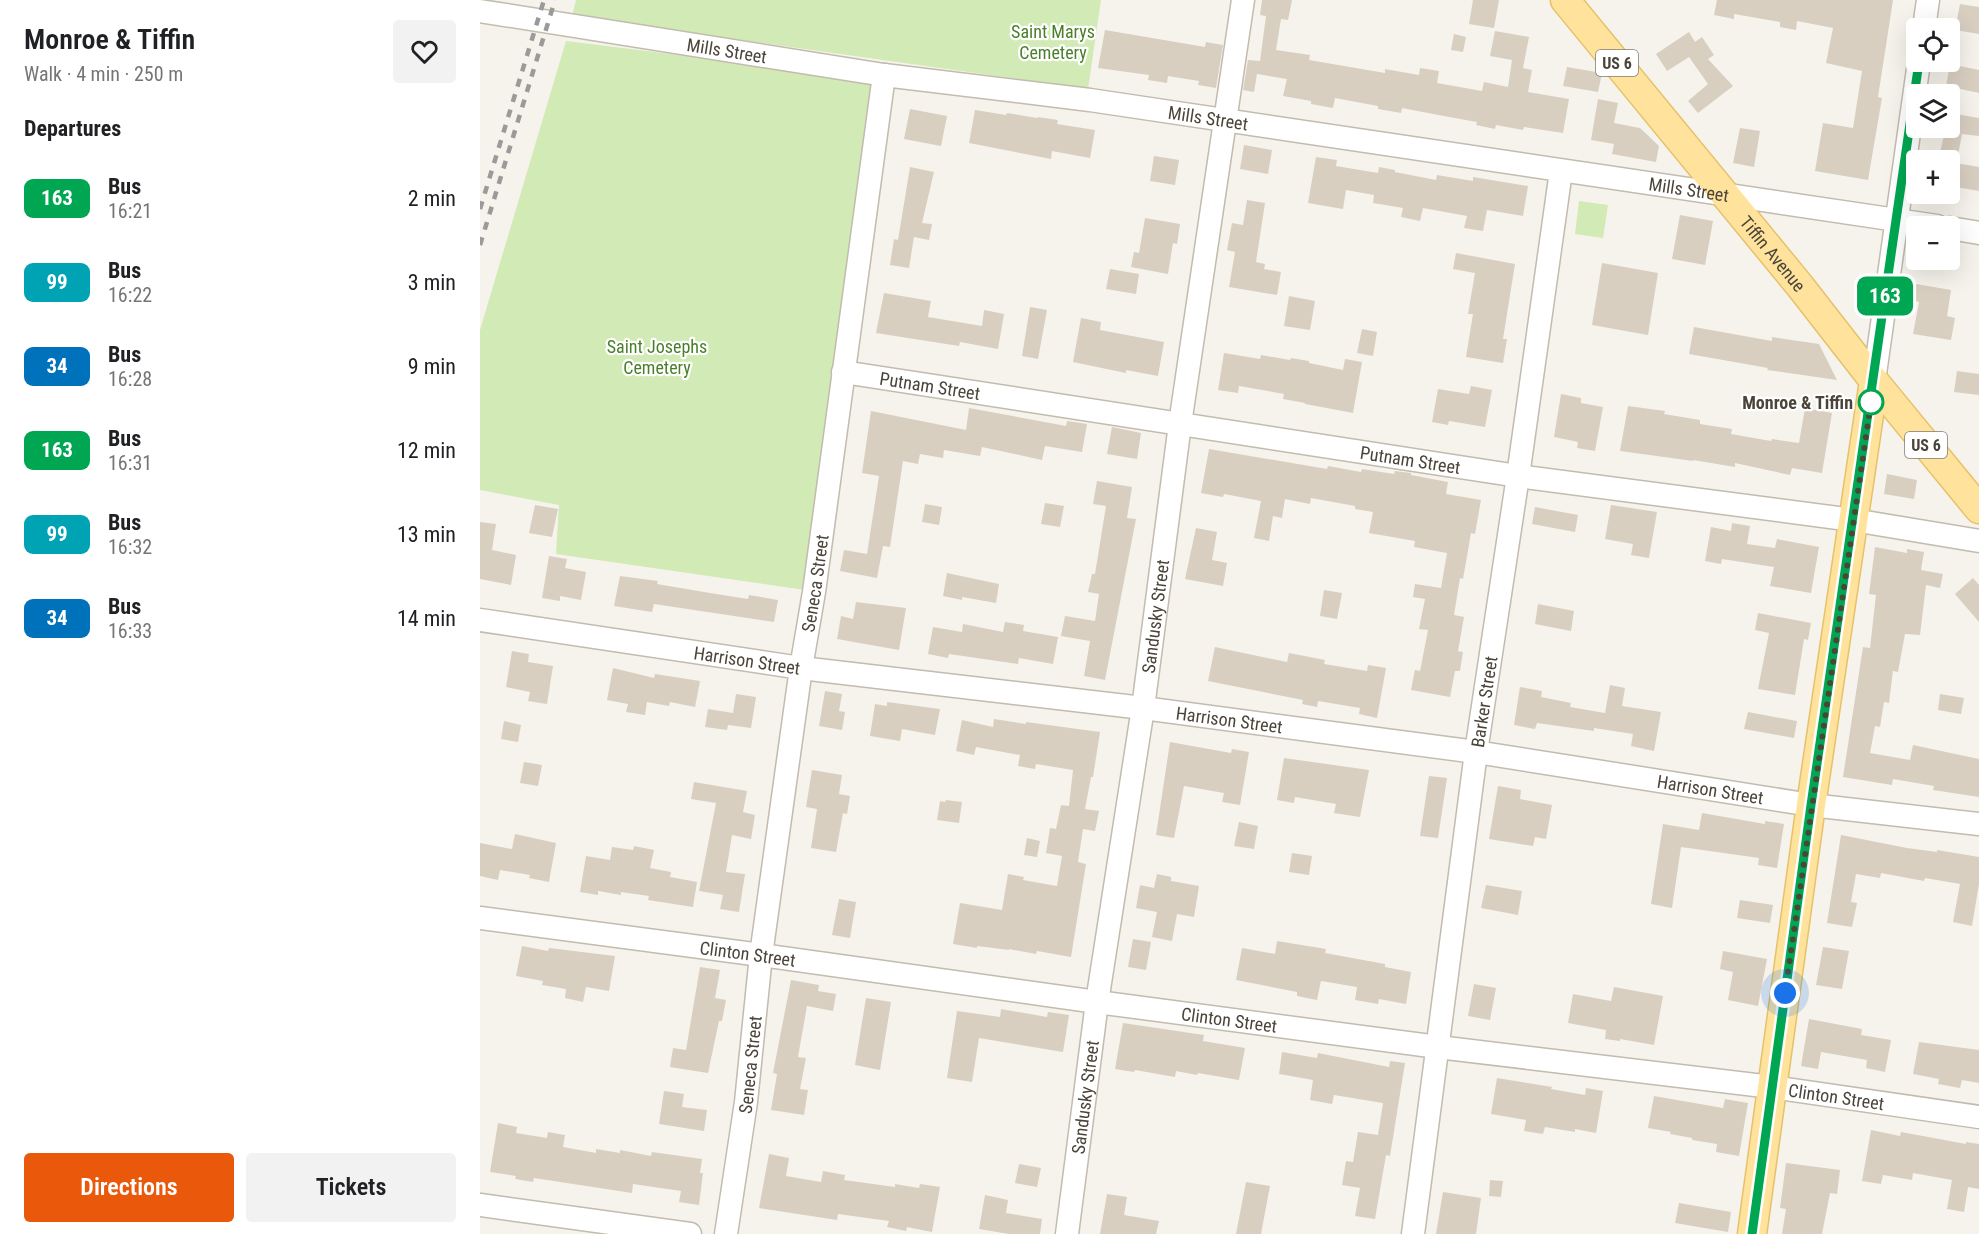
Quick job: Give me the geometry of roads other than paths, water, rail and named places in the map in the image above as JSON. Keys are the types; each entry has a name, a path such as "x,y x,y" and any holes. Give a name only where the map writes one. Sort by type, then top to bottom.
{"main road":[{"name":"Tiffin Avenue","path":"1576,6 1874,381 1979,509"},
{"path":"1752,1234 1811,805 1874,381"}],"street":[{"name":"Sandusky Street","path":"1067,1234 1097,1002 1143,708 1180,424 1243,0"},
{"path":"1925,18 1928,0"},
{"name":"Mills Street","path":"480,11 884,75 1090,100 1225,122 1906,222"},
{"path":"1874,381 1917,72"},
{"name":"Seneca Street","path":"726,1234 746,1102 761,955 801,668 814,592 884,75"},
{"name":"Barker Street","path":"1413,1234 1476,753 1561,171"},
{"path":"1960,230 1979,233"},
{"name":"Putnam Street","path":"843,372 1518,476 1852,520 1979,541"},
{"name":"Harrison Street","path":"480,620 801,668 1143,708 1476,753 1811,805 1979,824"},
{"name":"Clinton Street","path":"480,918 1438,1047 1772,1087 1979,1117"},
{"path":"480,1205 690,1234"}],"railway":[{"path":"480,209 544,0"},
{"path":"480,245 555,0"}],"place":[{"name":"Monroe & Tiffin","path":"1871,402"}],"park label":[{"name":"Saint Marys Cemetery","path":"1053,42"},
{"name":"Saint Josephs Cemetery","path":"657,356"}]}
